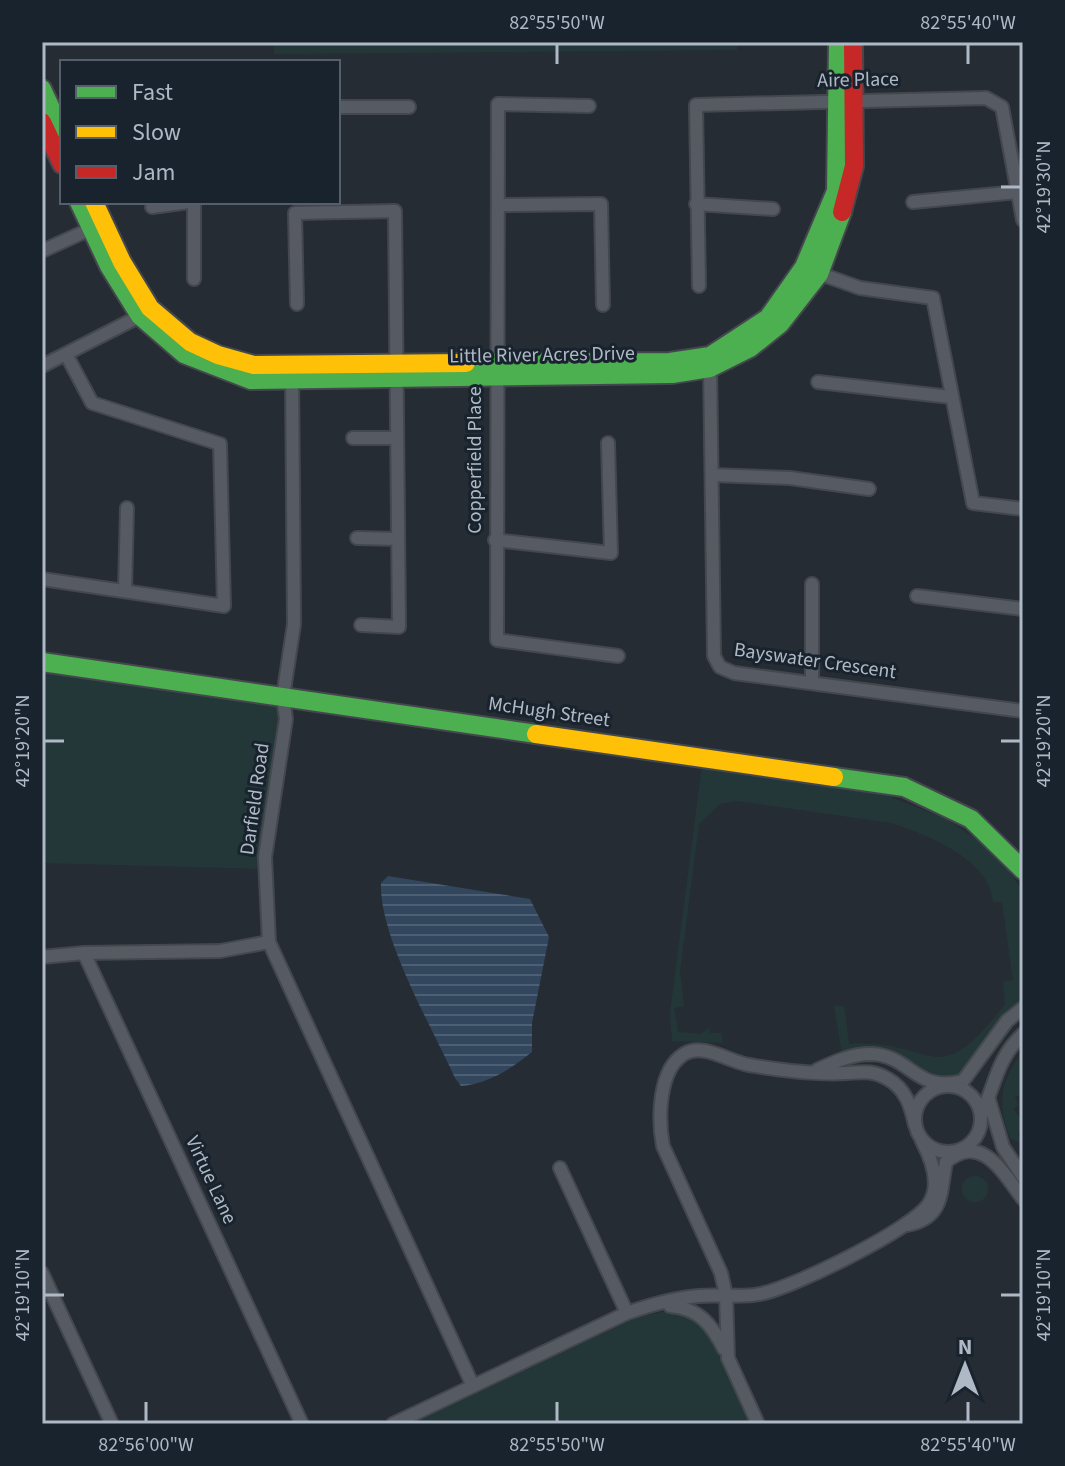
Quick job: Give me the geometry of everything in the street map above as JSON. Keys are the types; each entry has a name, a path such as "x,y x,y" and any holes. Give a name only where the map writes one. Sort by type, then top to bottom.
{"street":[{"name":"Little River Acres Drive","path":"838,42 846,100"},
{"name":"Little River Acres Drive","path":"81,204 98,226 143,314 180,339 217,357 292,372 495,370 710,362 768,318 812,270 836,191 853,42"},
{"path":"42,89 60,128"},
{"name":"Aire Place","path":"699,286 696,105 986,98 1002,107 1023,220"},
{"name":"Copperfield Place","path":"589,106 498,104 495,370 497,640 618,656"},
{"path":"340,107 409,107"},
{"path":"42,122 60,155"},
{"path":"913,202 1018,192"},
{"name":"Little River Acres Drive","path":"94,204 98,226"},
{"path":"152,207 176,204"},
{"path":"192,204 194,279"},
{"path":"498,205 601,204 603,305"},
{"path":"696,204 773,209"},
{"path":"297,304 295,213 395,211 399,627 361,625"},
{"path":"42,251 98,226"},
{"path":"812,270 860,288 933,298 973,503 1023,509"},
{"path":"42,366 143,314"},
{"path":"42,579 224,606 220,444 92,403 66,354"},
{"name":"Bayswater Crescent","path":"710,362 714,656 720,667 734,673 1023,711"},
{"name":"Darfield Road","path":"292,372 294,624 283,697 286,719 265,857 269,942 473,1386"},
{"path":"818,382 951,397"},
{"path":"353,438 396,438"},
{"path":"495,540 611,553 608,443"},
{"path":"713,475 790,478 869,489"},
{"path":"125,591 127,508"},
{"path":"357,538 398,539"},
{"path":"812,584 812,682"},
{"path":"917,596 1023,609"},
{"name":"McHugh Street","path":"42,662 904,787 971,819 1023,870"},
{"path":"42,957 84,953 220,951 269,942"},
{"name":"Virtue Lane","path":"84,953 302,1424"},
{"path":"915,1125 922,1098 933,1089 963,1081 1007,1021 1023,1008"},
{"path":"904,1226 922,1223 935,1212 943,1196 946,1162 972,1144 989,1100 994,1074 1008,1047 1023,1034"},
{"path":"393,1424 627,1313 651,1304 726,1295 757,1295 781,1289 904,1226 928,1205 934,1190 931,1158 915,1125 911,1107 891,1080 872,1071 744,1065 698,1050 686,1053 674,1063 663,1093 659,1123 663,1146 721,1273 726,1295 728,1358"},
{"path":"816,1070 836,1061 874,1054 898,1063 930,1084 965,1089 981,1116"},
{"path":"989,1100 1003,1147 1023,1177"},
{"path":"922,1141 945,1153 972,1150 988,1157 1023,1199"},
{"path":"560,1168 627,1313"},
{"path":"42,1273 112,1424"},
{"path":"651,1304 683,1307 707,1319 758,1424"}],"green space":[{"path":"274,42 737,42 737,50 274,54"},
{"path":"42,662 283,697 266,869 42,863"},
{"path":"702,766 881,793 946,819 976,839 1007,868 1023,891 1023,1008 970,1073 949,1085 874,1054 843,1059 834,1006 844,1006 849,1044 878,1044 933,1057 947,1056 963,1049 1005,1004 1003,982 1013,980 1002,902 993,902 981,873 969,861 938,841 891,823 737,801 720,804 699,824 680,971 684,1006 674,1008 678,1032 701,1034 709,1028 710,1033 721,1033 723,1043 672,1041 670,1013"},
{"path":"1023,1052 1023,1093 1015,1097 1018,1105 1013,1109 1022,1120 1023,1130 1018,1133 1021,1143 1010,1138 1002,1103 1009,1073"},
{"path":"975,1176 984,1180 988,1189 984,1198 975,1202 966,1198 962,1189 966,1180"},
{"path":"668,1311 701,1322 713,1337 753,1424 412,1424 638,1317"}],"water":[{"path":"388,876 530,899 549,937 532,1023 532,1052 507,1070 471,1085 461,1086 455,1078 409,982 388,929 381,883"}],"traffic: fast":[{"path":"466,363 670,362 710,356 768,318 804,267 836,191 838,42"},
{"path":"42,89 60,128"},
{"path":"80,204 109,266 140,316 184,354 251,380 672,374 710,368 750,348 780,324 819,274 842,212"},
{"path":"42,662 536,734"},
{"path":"834,777 904,787 971,819 1023,870"}],"traffic: slow":[{"path":"95,204 122,262 150,308 190,342 218,355 254,365 466,363"},
{"path":"536,734 834,777"}],"traffic: jam":[{"path":"842,212 854,166 853,42"},
{"path":"42,122 60,160"}]}
